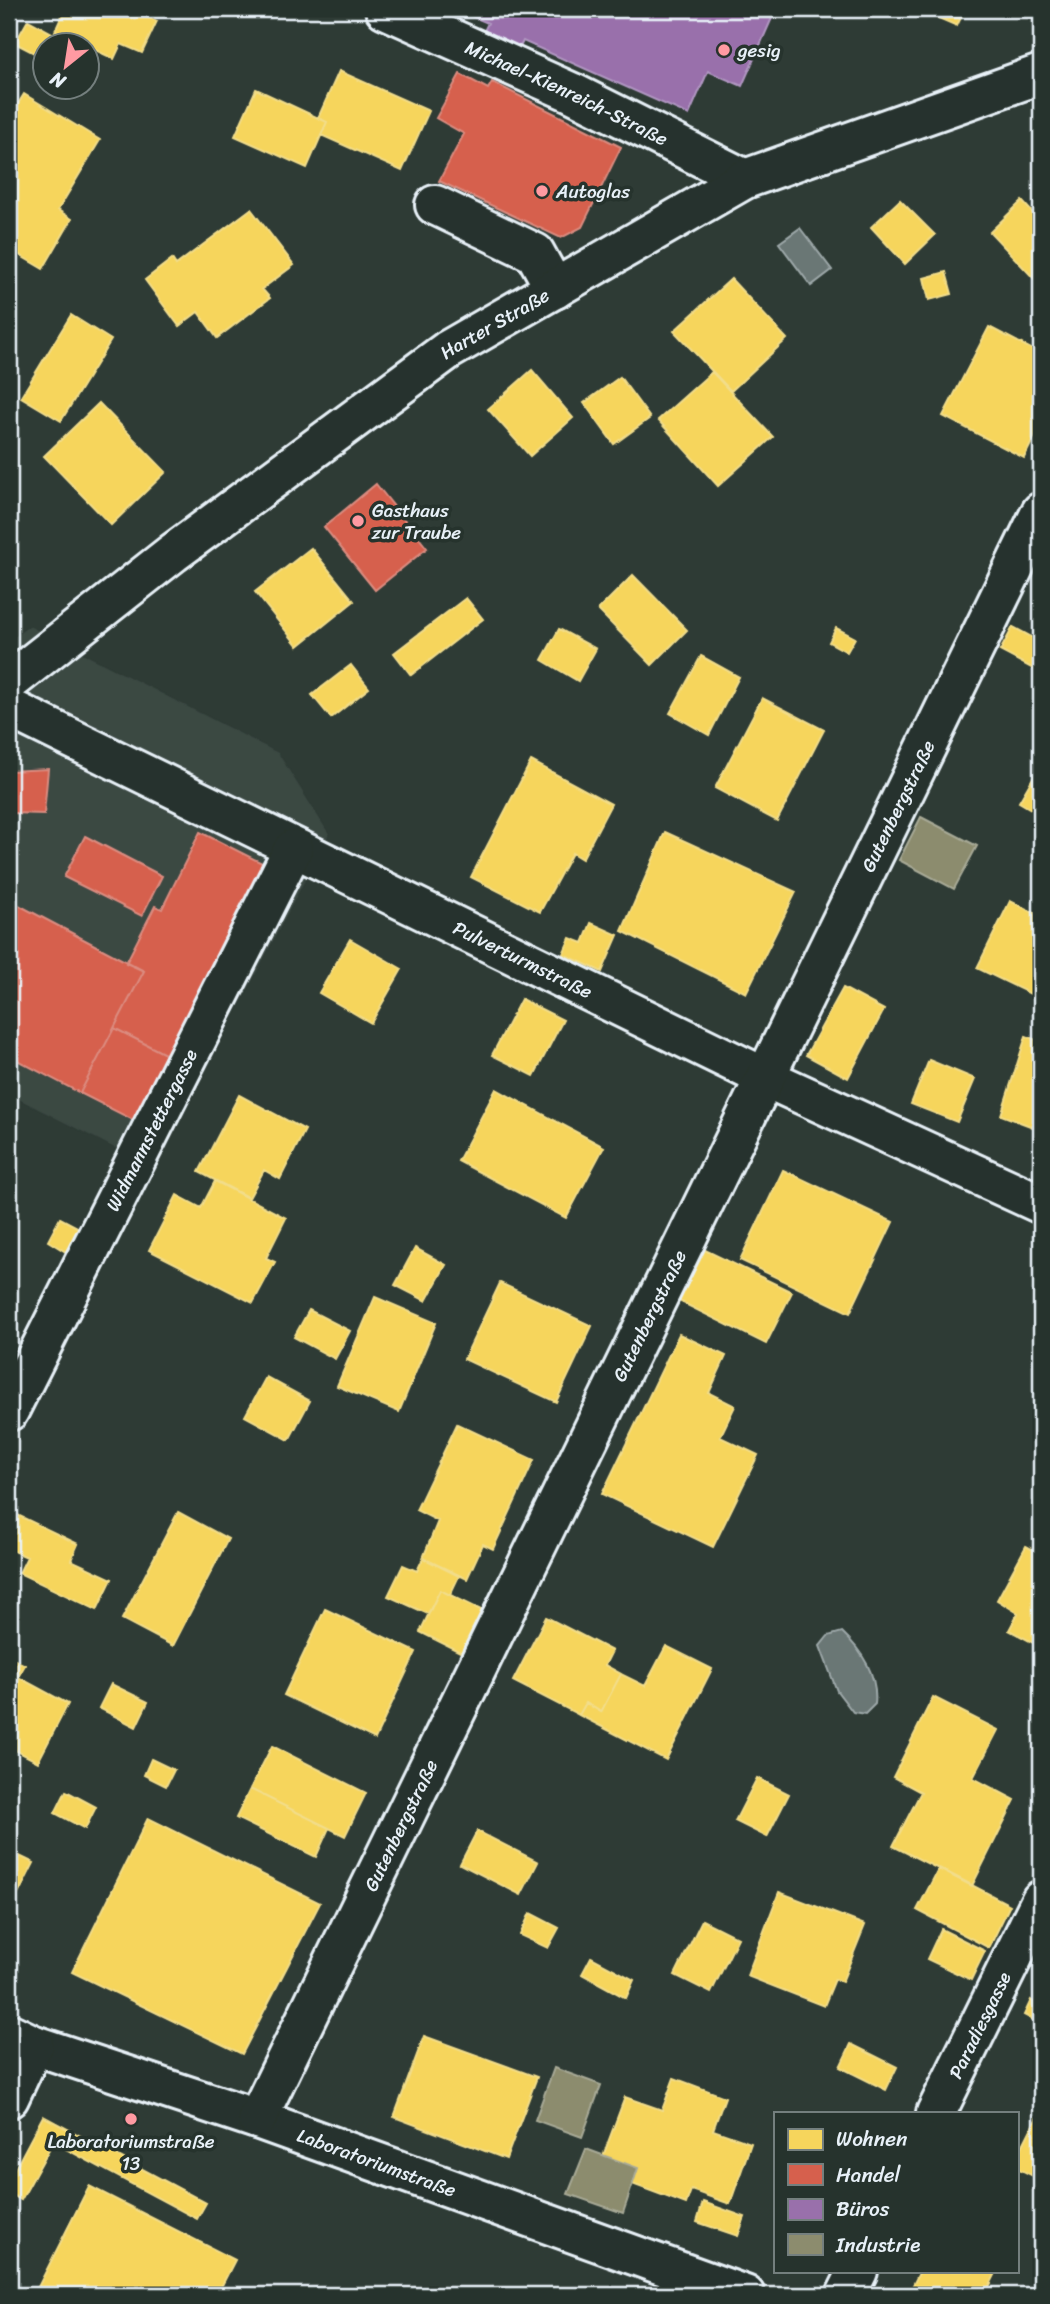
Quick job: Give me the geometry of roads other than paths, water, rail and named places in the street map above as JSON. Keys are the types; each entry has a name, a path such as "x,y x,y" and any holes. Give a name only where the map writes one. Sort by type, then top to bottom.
{"street":[{"name":"Michael-Kienreich-Straße","path":"384,9 573,93 745,179"},
{"name":"Harter Straße","path":"9,682 173,553 448,350 745,179 1041,74"},
{"path":"435,205 535,253 555,289"},
{"name":"Gutenbergstraße","path":"257,2119 1041,512"},
{"name":"Pulverturmstraße","path":"9,708 764,1077 1041,1204"},
{"name":"Widmannstettergasse","path":"9,1411 293,849"},
{"name":"Paradiesgasse","path":"936,2112 1041,1900"},
{"path":"9,2098 21,2039"},
{"name":"Laboratoriumstraße","path":"21,2039 257,2119 745,2295"},
{"path":"846,2295 858,2272"}],"place":[{"name":"gesig","path":"724,50"},
{"name":"Autoglas","path":"542,191"},
{"name":"Gasthaus zur Traube","path":"358,521"},
{"name":"Laboratoriumstraße 13","path":"131,2119"}]}
